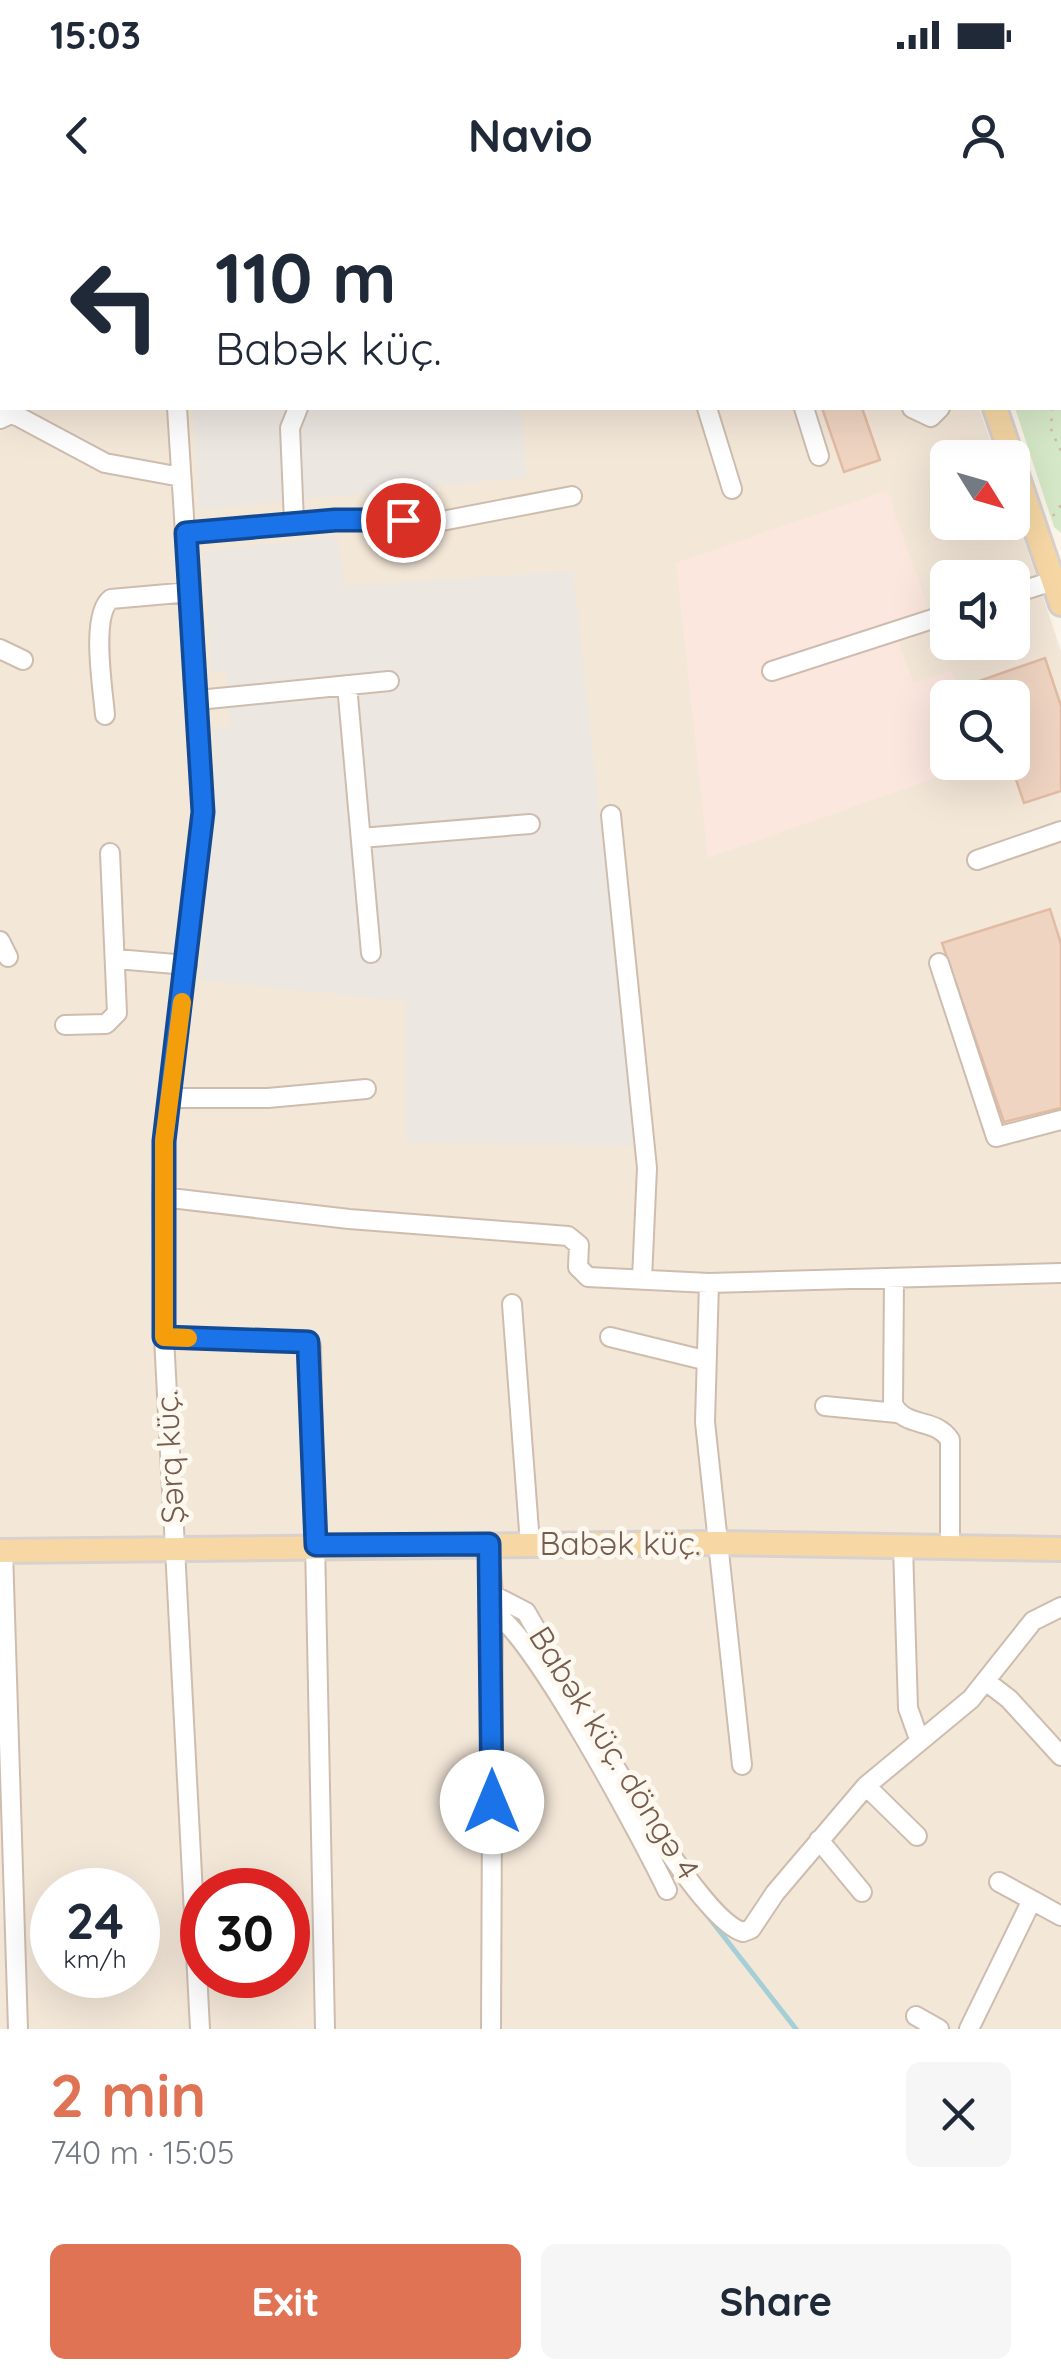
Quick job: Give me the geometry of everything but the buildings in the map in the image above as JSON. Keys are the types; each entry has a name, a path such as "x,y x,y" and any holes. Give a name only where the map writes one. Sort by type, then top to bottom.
{"main road":[{"path":"995,410 1005,440"},
{"path":"1030,507 1057,580"},
{"name":"Babək küç.","path":"2,1551 715,1543 1061,1549"}],"street":[{"name":"Şərq küç.","path":"177,410 203,812 162,1198 164,1337 200,2029"},
{"path":"294,522 290,428 297,410"},
{"path":"708,410 732,490"},
{"path":"805,410 819,456"},
{"path":"916,410 932,417 938,410"},
{"path":"0,419 11,414 19,417 122,469 180,476"},
{"path":"186,533 294,522 442,521 572,496"},
{"path":"1030,588 1057,580"},
{"path":"105,715 99,622 104,604 111,599 190,592"},
{"path":"772,671 930,620"},
{"path":"0,648 23,660"},
{"path":"198,700 389,680"},
{"path":"347,684 372,953"},
{"path":"611,815 646,1150 642,1279"},
{"path":"361,838 530,824"},
{"path":"977,860 1061,831"},
{"path":"65,1025 113,1020 116,959 110,854"},
{"path":"116,959 186,965"},
{"path":"939,963 996,1137 1061,1120"},
{"path":"170,1098 268,1098 366,1089"},
{"path":"162,1198 271,1207 349,1220 568,1236 579,1245 578,1267 588,1277 709,1282 1061,1273"},
{"path":"894,1280 893,1404 897,1413"},
{"path":"709,1282 704,1422 742,1766"},
{"path":"512,1304 530,1544"},
{"path":"164,1337 308,1342 325,2029"},
{"path":"610,1338 704,1360"},
{"path":"825,1406 897,1413 938,1426 950,1440 950,1548"},
{"path":"489,1544 493,1603 491,2029"},
{"path":"903,1547 908,1708 918,1739"},
{"path":"2,1551 18,2029"},
{"path":"493,1603 608,1779 668,1890"},
{"name":"Babək küç. döngə 4","path":"493,1603 526,1612 659,1837 733,1930 750,1929 866,1786 987,1682 1033,1621 1061,1607"},
{"path":"987,1682 1010,1699 1061,1756"},
{"path":"866,1786 918,1836"},
{"path":"819,1840 862,1892"},
{"path":"999,1882 1061,1916"},
{"path":"969,2029 1032,1900"},
{"path":"916,2016 939,2029"}],"path":[{"path":"1052,410 1051,429 1061,452"},
{"path":"1052,519 1061,505"}],"shaded area":[{"path":"0,410 980,410 990,440 930,440 930,540 1024,540 1061,651 1061,2029 0,2029"},
{"path":"193,410 521,410 527,477 199,510"},
{"path":"887,490 929,611 894,630 913,683 951,671 954,680 930,680 930,780 708,858 676,563"},
{"path":"337,536 345,586 573,571 635,1146 406,1142 406,1001 201,980 214,817 214,729 230,727 226,671 212,672 203,551"}],"green space":[{"path":"1016,410 1061,410 1061,533 1054,527 1030,454 1030,440 1025,440"}],"waterway":[{"path":"517,1614 529,1635"},
{"path":"703,1910 796,2029"}],"slow traffic":[{"path":"182,1002 164,1141 164,1337 188,1338"}],"route":[{"path":"403,520 294,522 186,533 203,812 164,1141 164,1337 308,1342 316,1545 489,1544 493,1595 492,1802"}]}
